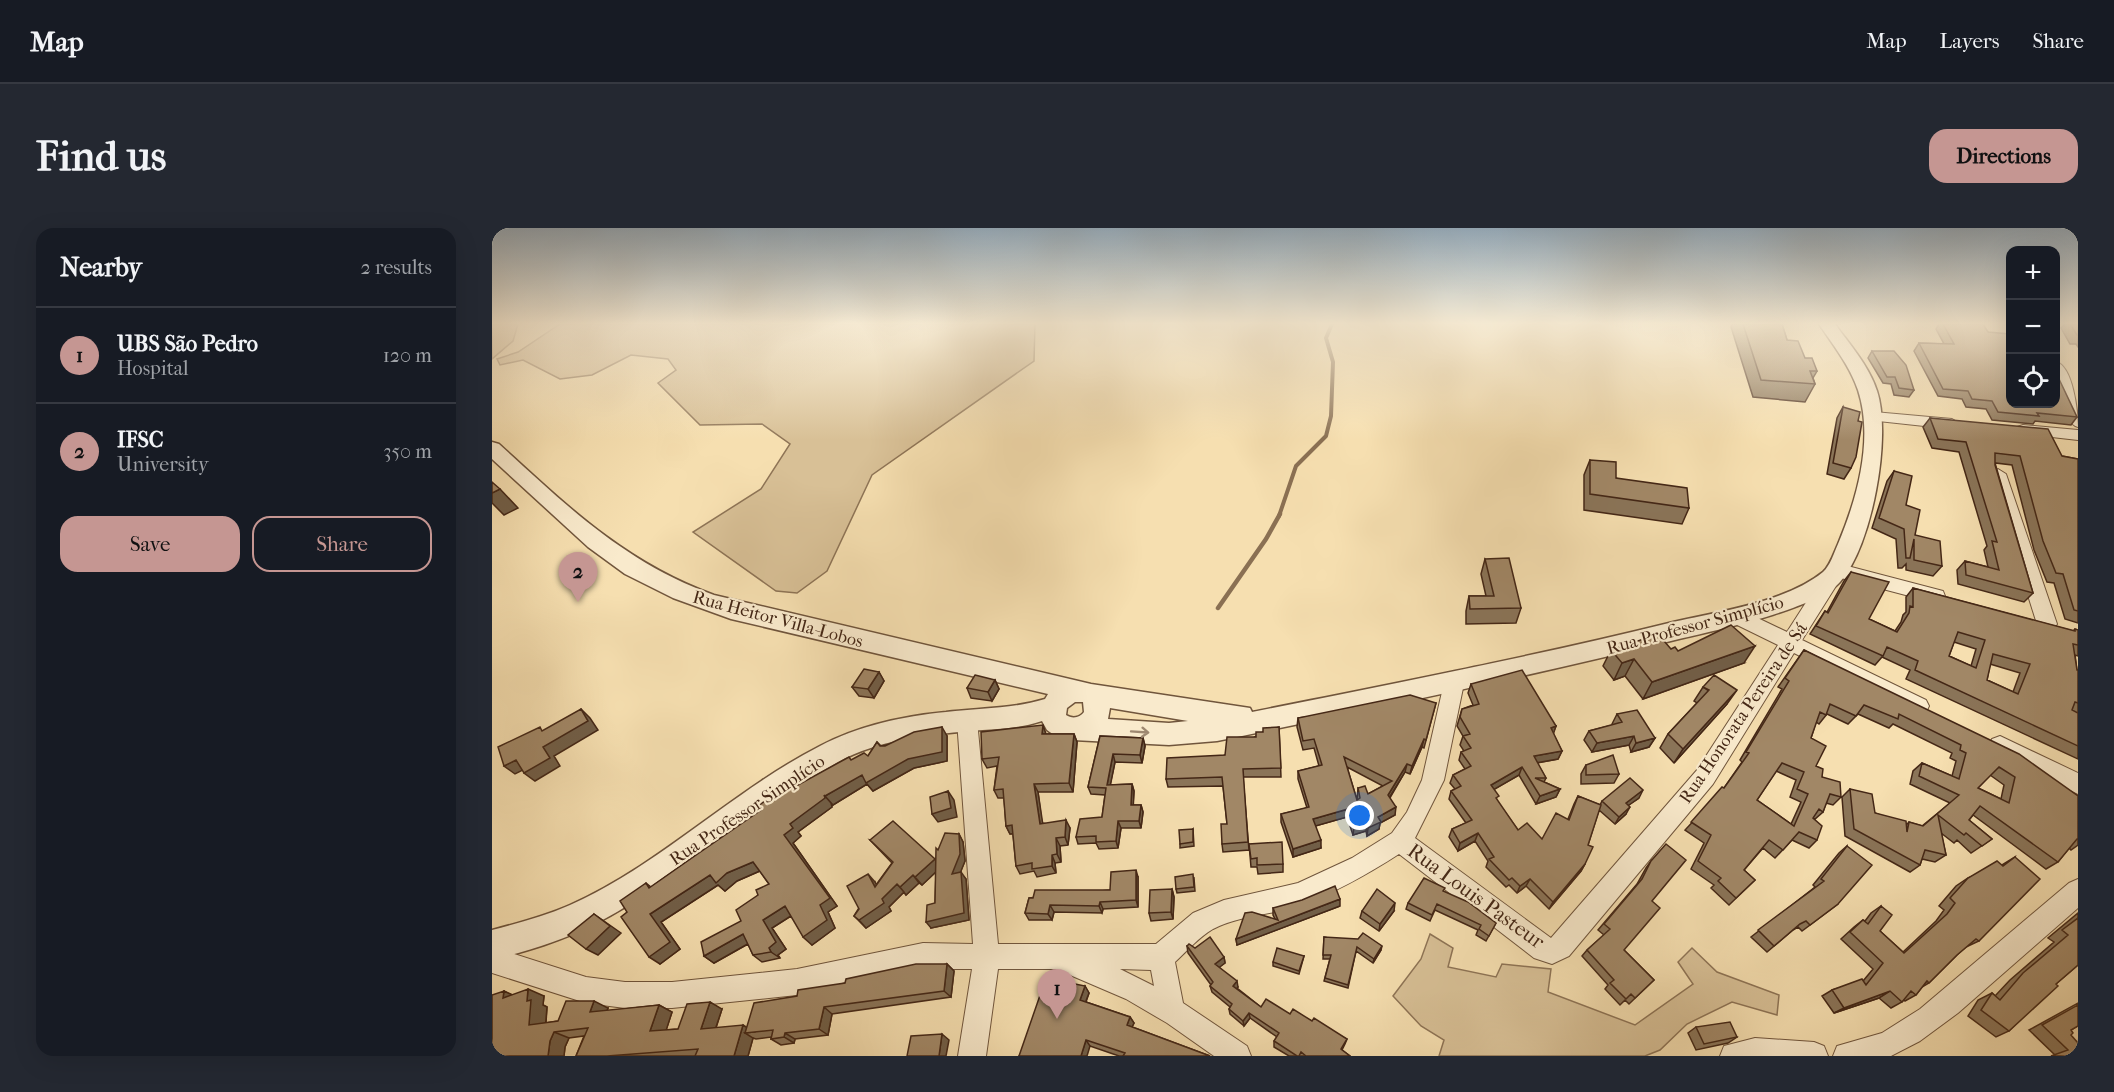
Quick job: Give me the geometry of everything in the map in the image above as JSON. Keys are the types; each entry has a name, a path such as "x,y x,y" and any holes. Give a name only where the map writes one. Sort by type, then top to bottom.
{"street":[{"path":"1852,363 1867,390 1874,417 1865,491 1857,520 1834,574 1958,602"},
{"path":"2060,378 2078,422"},
{"path":"1874,417 1965,425"},
{"path":"2010,429 2078,435"},
{"name":"Rua Heitor Villa-Lobos","path":"492,448 606,549 660,583 691,597 731,610 1084,692"},
{"path":"1998,474 2047,624"},
{"name":"Rua Professor Simplício","path":"492,945 540,931 606,901 678,856 788,778 830,753 866,739 895,731 967,720 1015,718 1064,720 1169,734 1198,733 1454,683 1736,616 1799,597 1834,574"},
{"name":"Rua Honorata Pereira de Sá","path":"1552,951 1560,947 1691,796 1834,574"},
{"path":"1736,616 1940,716"},
{"path":"2025,619 2068,629"},
{"name":"Rua Heitor Villa-Lobos","path":"897,649 1022,687 1064,720"},
{"path":"492,960 586,990 625,995 672,995 797,982 924,956 1161,957 1202,922 1224,912 1275,902 1302,893 1360,866 1400,841 1415,819 1433,780 1454,683"},
{"path":"1084,692 1098,703 1098,714 1064,720 1063,696 1084,692"},
{"name":"Rua Professor Simplício","path":"1084,692 1221,716 1286,714"},
{"path":"967,720 987,956 972,1056"},
{"path":"1982,737 2078,784"},
{"name":"Rua Louis Pasteur","path":"1400,841 1543,949 1552,951"},
{"path":"1847,1056 1864,1054 1900,1038 1928,1019 2078,891"},
{"path":"1046,956 1102,973 1171,1008 1237,1056"},
{"path":"1161,957 1171,1008"},
{"path":"1734,1056 1755,1052 1814,1056"}],"shaded area":[{"path":"528,363 616,363 592,375 560,379"},
{"path":"671,363 1032,363 872,475 827,571 797,593 776,591 693,532 761,489 790,444 762,424 700,425 658,383 676,370"},
{"path":"1430,934 1453,948 1448,967 1496,977 1502,964 1551,969 1548,992 1635,1025 1693,984 1678,962 1692,948 1717,972 1779,995 1777,1015 1732,1002 1687,1024 1660,1050 1645,1056 1439,1056 1444,1040 1421,1026 1393,996 1421,959"}],"building":[{"path":"1755,363 1814,363 1817,371 1810,371 1815,384 1761,380"},
{"path":"1879,363 1904,363 1914,390 1899,388 1895,377 1887,377"},
{"path":"1929,363 2006,363 2006,408 2060,408 2060,381 2077,417 1998,412 1992,401 1972,399 1968,391 1943,389"},
{"path":"1843,407 1860,412 1858,421 1862,422 1856,457 1851,468 1833,463"},
{"path":"1930,418 2048,429 2062,456 2078,459 2078,611 2074,610 2063,574 2056,573 2043,541 2020,456 1995,453 1995,465 2033,593 1966,575 1965,561 1999,570 1992,541 1997,542 1966,442 1938,439"},
{"path":"1590,460 1616,462 1616,478 1687,488 1689,508 1590,494"},
{"path":"1894,471 1912,476 1906,505 1920,510 1915,535 1940,541 1942,566 1914,560 1914,539 1910,558 1906,558 1904,529 1879,518"},
{"path":"492,482 500,489 492,493"},
{"path":"1509,558 1521,608 1470,609 1469,596 1494,596 1485,559"},
{"path":"1851,572 1889,582 1869,619 1897,632 1909,613 1910,606 1913,607 1913,588 2078,630 2078,645 2073,644 2078,670 2078,703 2075,702 2072,710 2078,713 2078,746 1915,670 1918,661 1887,647 1883,656 1816,626 1825,611 1828,613","holes":["1958,632 1985,640 1976,668 1949,656","1993,654 2030,664 2018,694 1987,680"]},
{"path":"1731,625 1755,646 1652,682 1634,659 1622,663 1611,650 1658,634 1671,649 1675,647 1678,651"},
{"path":"1804,650 2019,754 2078,796 2078,839 2058,862 1980,806 1969,820 1992,839 1982,846 1938,815 1946,855 1925,850 1920,865 1854,829 1850,789 1872,794 1875,813 1906,821 1907,832 1909,822 1923,826 1959,795 1919,776 1922,763 1959,779 1966,753 1960,750 1961,745 1899,714 1898,719 1864,705 1856,716 1830,704 1826,715 1820,712 1811,738 1826,746 1816,766 1823,769 1822,777 1840,782 1841,797 1830,794 1823,812 1819,809 1813,818 1822,826 1817,840 1799,832 1783,850 1769,840 1744,870 1755,880 1736,898 1718,881 1721,878 1698,861 1711,835 1691,822 1722,787 1724,788 1749,753 1746,752 1789,681 1785,678","holes":["1782,763 1804,772 1797,789 1808,794 1794,826 1757,800","1999,767 2015,777 2009,803 1978,788"]},
{"path":"864,669 879,672 868,689 852,687"},
{"path":"1522,670 1556,726 1551,728 1562,751 1534,756 1546,778 1535,778 1560,789 1540,796 1522,767 1491,785 1499,796 1496,798 1518,830 1527,823 1542,839 1556,813 1569,820 1578,796 1601,805 1588,845 1593,847 1585,864 1553,902 1530,879 1520,886 1512,878 1509,880 1489,859 1494,857 1478,833 1460,843 1452,829 1472,820 1451,791 1461,786 1453,775 1471,766 1461,752 1471,748 1463,736 1470,734 1460,717 1462,709 1479,704 1471,684"},
{"path":"975,675 995,680 988,692 967,688"},
{"path":"1714,675 1737,690 1683,749 1668,734 1709,690 1703,687"},
{"path":"1410,695 1436,703 1426,740 1424,739 1412,766 1407,764 1388,795 1396,807 1378,817 1381,822 1368,828 1367,823 1354,827 1348,809 1313,819 1321,840 1293,849 1281,814 1309,807 1298,771 1322,765 1314,739 1303,741 1298,718","holes":["1344,757 1392,781 1368,794 1365,786 1358,788 1360,798 1357,800"]},
{"path":"581,709 588,721 543,747 550,758 524,773 516,760 504,766 498,747 540,727 542,731"},
{"path":"1637,710 1655,738 1636,743 1634,736 1597,743 1589,731 1622,722 1617,714"},
{"path":"1043,725 1042,734 1074,734 1069,783 1034,784 1040,824 1066,820 1065,837 1056,838 1057,854 1052,855 1052,866 1032,869 1032,863 1016,866 1012,825 1006,826 1003,789 994,790 999,757 982,759 981,732"},
{"path":"942,727 942,752 908,759 866,783 862,775 824,795 825,798 790,824 793,828 784,835 830,898 820,905 827,920 803,937 785,906 763,920 776,942 769,948 771,952 753,955 743,934 704,956 701,942 741,921 736,910 758,895 756,890 769,884 753,862 727,873 716,883 710,875 650,914 670,942 649,957 621,917 627,912 620,901 646,883 649,888 761,810 758,806 784,787 787,791 849,757 851,760 864,753 868,756 877,742 880,746 885,746 914,732"},
{"path":"1279,727 1281,768 1243,769 1248,842 1222,844 1221,824 1227,824 1222,777 1166,779 1167,758 1225,755 1227,737 1256,737 1256,732 1263,732 1263,728"},
{"path":"1100,736 1143,738 1140,755 1113,754 1107,785 1132,784 1131,805 1141,805 1139,821 1118,821 1116,841 1096,842 1096,836 1076,837 1080,819 1102,817 1106,788 1088,787"},
{"path":"1613,755 1619,774 1586,775 1586,765"},
{"path":"1630,778 1643,790 1626,803 1630,807 1619,817 1602,801"},
{"path":"948,791 951,808 932,814 930,797"},
{"path":"893,821 935,859 900,887 897,884 882,899 884,903 859,920 854,916 859,909 847,886 868,874 875,887 893,862 870,840"},
{"path":"1193,829 1193,842 1180,844 1179,830"},
{"path":"945,833 959,834 960,854 952,874 961,872 964,913 926,922 927,905 935,903 936,848 938,850"},
{"path":"1282,842 1283,864 1257,865 1257,858 1251,859 1249,844"},
{"path":"1666,844 1686,860 1652,901 1660,908 1624,950 1654,980 1635,998 1631,994 1626,999 1610,983 1614,980 1587,950 1610,929 1604,924 1642,879 1651,861"},
{"path":"1847,846 1872,865 1838,904 1810,925 1806,921 1800,924 1774,946 1758,930 1824,881 1821,879"},
{"path":"2015,857 2040,879 1979,941 1976,939 1929,983 1927,981 1916,995 1911,991 1902,1002 1890,991 1844,1008 1832,990 1862,979 1866,985 1883,963 1850,932 1863,920 1868,924 1881,906 1892,915 1880,931 1904,953 1947,914 1955,903 1950,898 1968,878 1997,861 2003,866"},
{"path":"1136,870 1136,900 1100,902 1099,906 1050,905 1048,914 1025,913 1029,898 1033,898 1035,890 1110,890 1111,872"},
{"path":"1193,874 1194,887 1176,889 1175,877"},
{"path":"1424,878 1445,888 1443,891 1468,902 1496,923 1489,936 1479,929 1481,925 1437,904 1432,915 1408,903"},
{"path":"1335,886 1340,899 1236,939 1245,913 1252,912 1278,920 1273,908 1302,900"},
{"path":"1172,889 1171,912 1149,913 1150,890"},
{"path":"1377,889 1395,903 1380,924 1362,911"},
{"path":"594,914 610,926 586,949 568,935"},
{"path":"2078,918 2078,965 2056,984 2058,986 2009,1031 1981,1010 1992,993 2000,1000 2023,973 2068,935 2062,930"},
{"path":"1363,933 1382,946 1374,959 1357,947 1348,985 1325,978 1331,955 1323,955 1324,937 1358,939"},
{"path":"1210,937 1224,957 1215,964 1237,981 1233,986 1261,1007 1266,999 1290,1014 1293,1009 1312,1021 1314,1018 1347,1039 1341,1049 1350,1056 1306,1056 1301,1052 1297,1056 1274,1041 1279,1033 1249,1013 1243,1021 1229,1009 1232,1004 1210,986 1213,982 1187,946 1189,944 1195,948"},
{"path":"1277,948 1304,956 1299,971 1273,962"},
{"path":"916,964 947,964 944,991 824,1007 819,1029 785,1033 784,1037 771,1039 773,1030 745,1033 754,1003 797,996 798,990 845,983 846,979"},
{"path":"1046,978 1085,986 1080,1000 1130,1017 1127,1025 1210,1056 1123,1056 1125,1053 1086,1040 1081,1056 1019,1056"},
{"path":"528,989 527,1001 531,1000 529,1025 558,1021 566,1001 594,1001 590,1012 659,1005 650,1031 678,1029 687,1004 710,1002 701,1029 743,1025 734,1056 695,1056 698,1049 576,1056 588,1028 554,1032 548,1056 492,1056 492,995 504,991 503,998"},
{"path":"2078,1005 2078,1026 2071,1030 2073,1033 2071,1035 2078,1043 2078,1056 2051,1056 2068,1050 2042,1025"},
{"path":"1730,1022 1737,1037 1704,1044 1696,1027"},
{"path":"942,1034 939,1056 907,1056 911,1036"}],"waterway":[{"path":"1279,515 1296,466 1326,436 1331,416 1333,363"},
{"path":"1218,608 1266,539 1279,515"}],"place":[{"name":"IFSC","path":"578,602"},
{"name":"UBS São Pedro","path":"1057,1019"}]}
